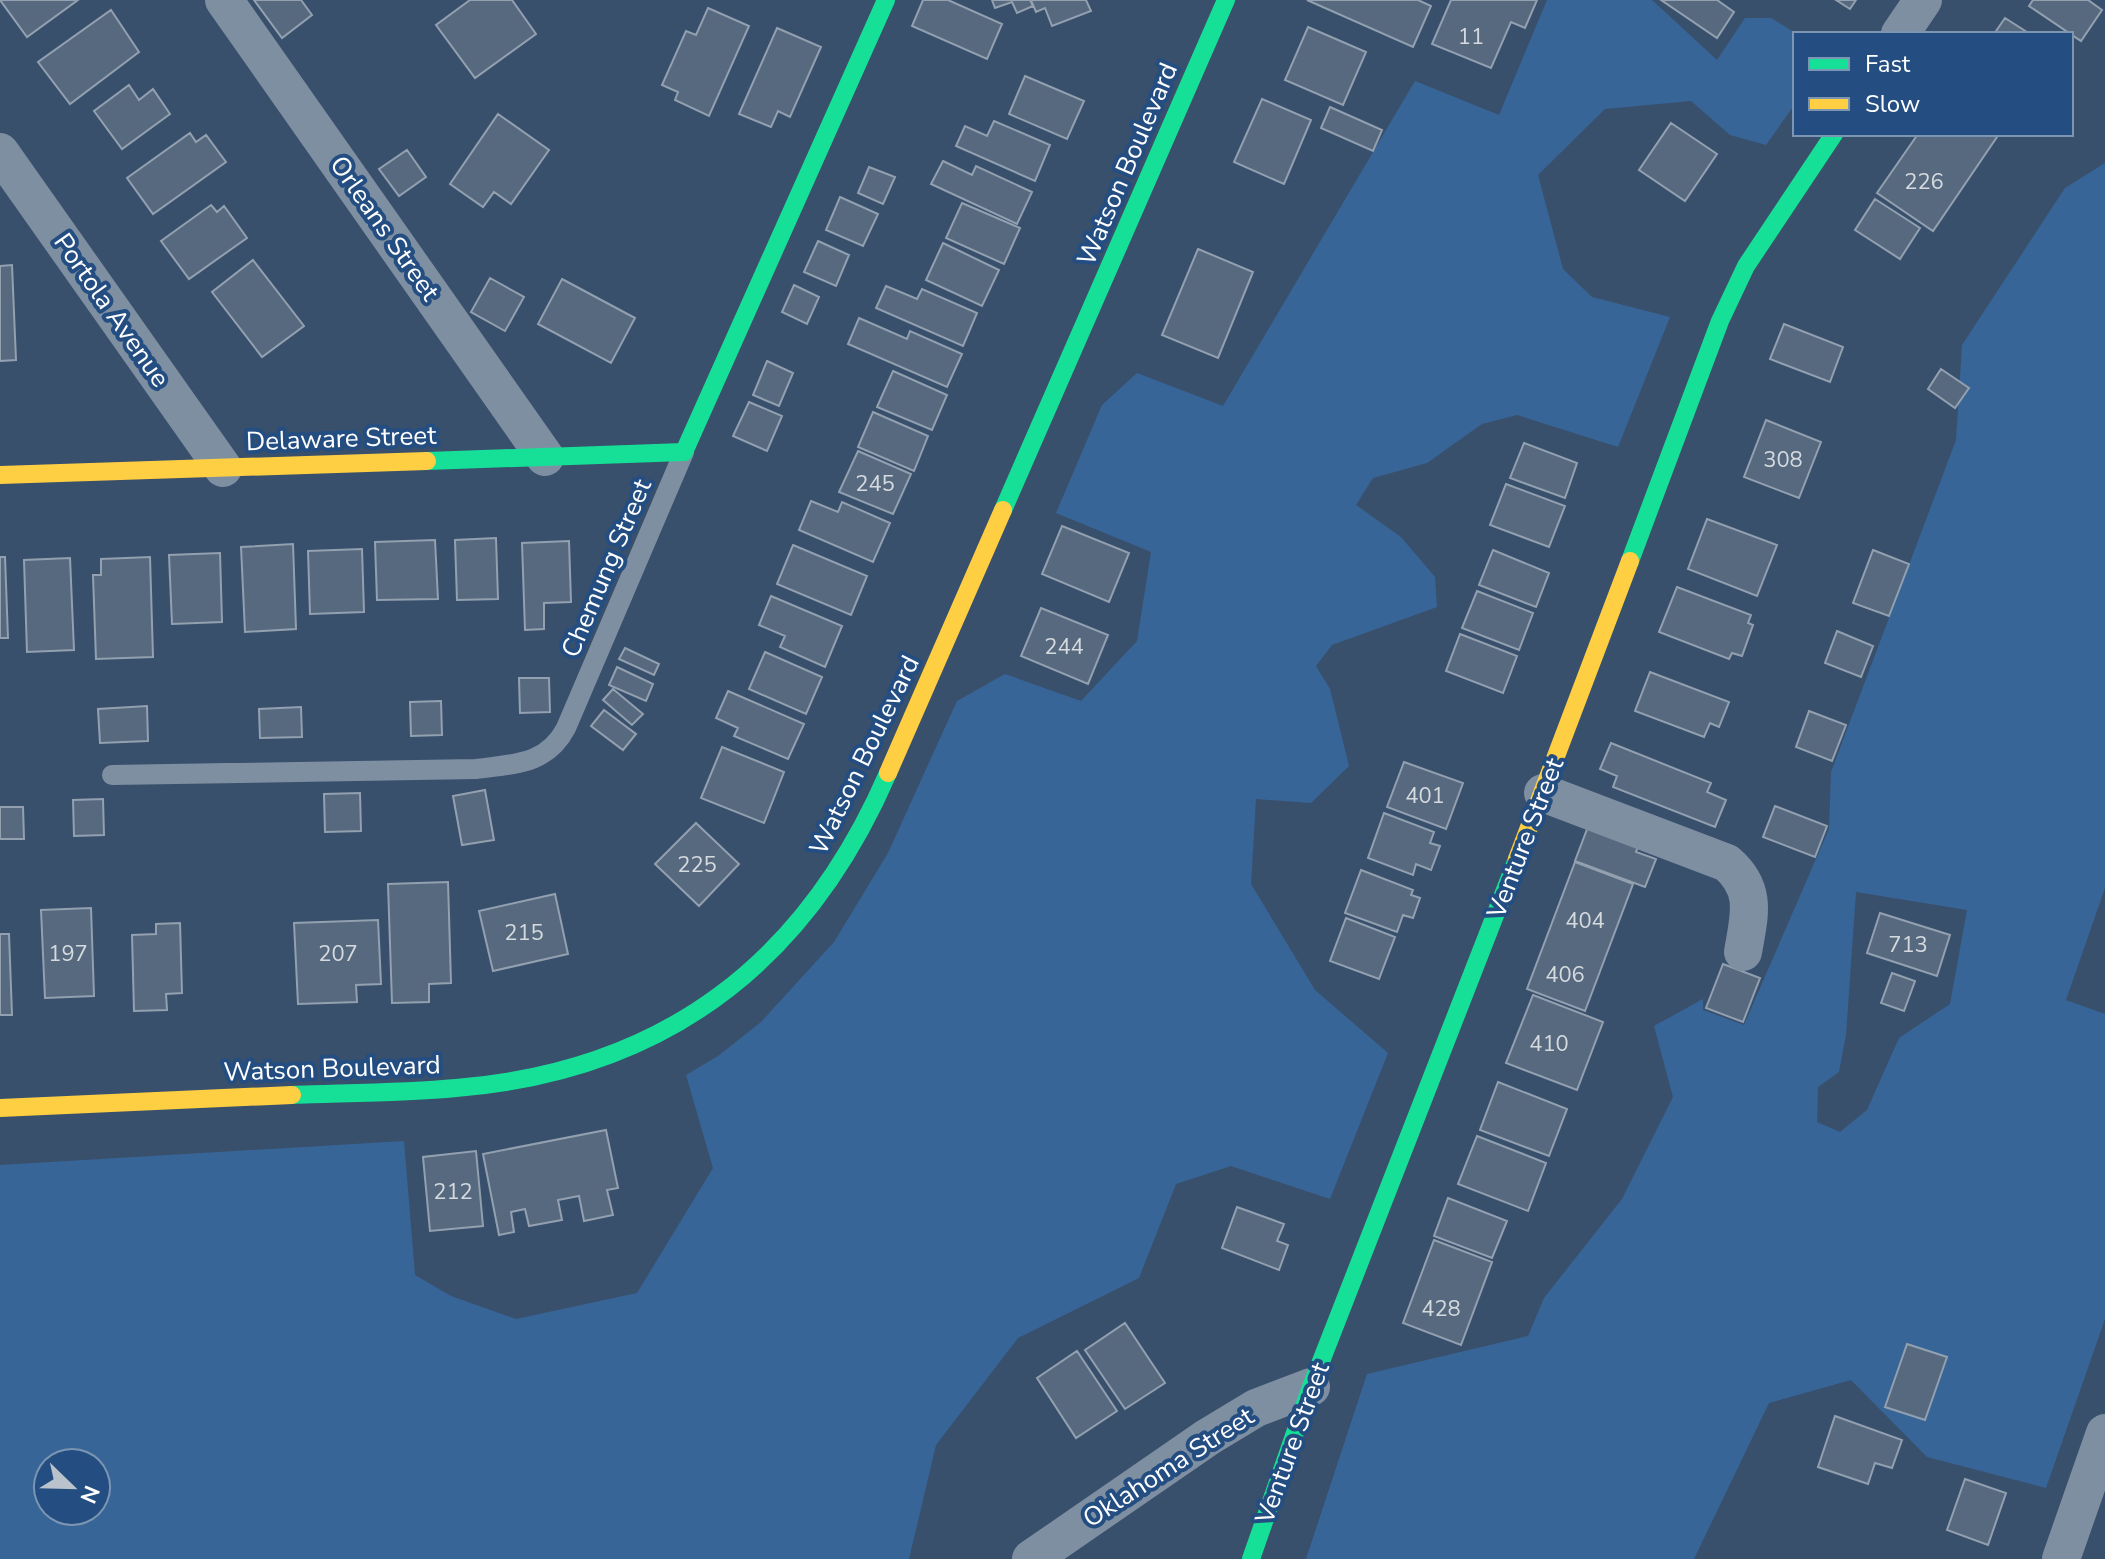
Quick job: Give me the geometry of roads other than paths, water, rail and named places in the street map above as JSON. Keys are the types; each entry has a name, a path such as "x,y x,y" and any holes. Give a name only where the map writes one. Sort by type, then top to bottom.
{"street":[{"name":"Orleans Street","path":"224,0 545,457"},
{"name":"Chemung Street","path":"684,452 886,0"},
{"name":"Watson Boulevard","path":"0,1108 459,1088 510,1081 614,1056 663,1035 708,1008 749,976 784,942 817,900 869,817 1226,0"},
{"path":"1901,32 1923,0"},
{"name":"Venture Street","path":"1251,1559 1311,1387 1543,793 1732,292 1833,136"},
{"name":"Portola Avenue","path":"2,158 223,468"},
{"name":"Delaware Street","path":"0,475 684,452"},
{"path":"1543,793 1727,863 1741,876 1748,892 1750,910 1743,952"},
{"name":"Oklahoma Street","path":"1031,1559 1208,1437 1256,1408 1311,1387"},
{"path":"2061,1559 2105,1433"}],"lane":[{"name":"Chemung Street","path":"112,775 476,769 525,762 550,752 566,728 684,452"}]}
